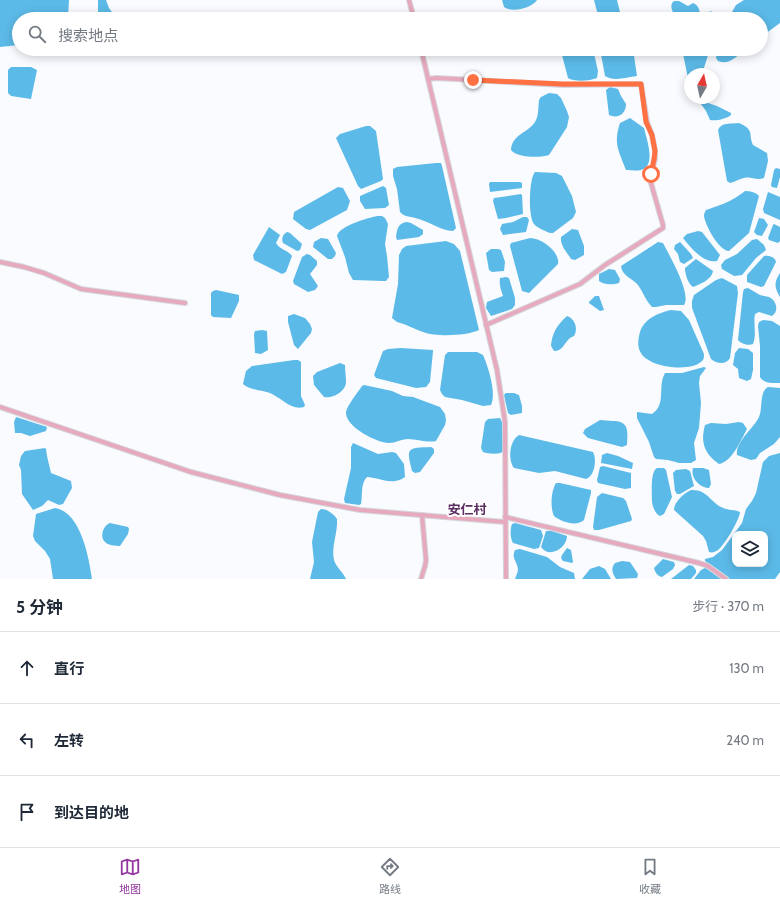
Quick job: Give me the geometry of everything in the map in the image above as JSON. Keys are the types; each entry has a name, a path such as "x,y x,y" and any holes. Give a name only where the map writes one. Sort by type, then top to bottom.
{"street":[{"path":"409,0 412,12"},
{"path":"423,56 497,370 505,422 506,579"},
{"path":"428,79 437,78 563,84 641,84 646,122 652,135 655,151 651,183 663,225 662,228 580,284 486,324"},
{"path":"0,262 44,273 80,289 185,303"},
{"path":"0,407 192,472 244,487 348,508 505,522"},
{"path":"421,579 426,560 422,515"},
{"path":"505,516 698,563 708,566 726,579"}],"water":[{"path":"0,0 69,0 68,12 12,12 12,46 0,47"},
{"path":"98,0 106,0 112,12 98,12"},
{"path":"502,0 537,0 531,5 522,9 512,10 504,7"},
{"path":"594,0 617,0 620,12 597,12"},
{"path":"744,0 780,0 780,23 768,32 768,12 732,12 736,5"},
{"path":"674,1 679,1 688,6 693,3 697,6 700,12 673,12 671,6"},
{"path":"562,56 595,56 598,71 597,78 582,81 568,78"},
{"path":"601,56 634,56 637,76 612,79 605,76"},
{"path":"683,56 708,56 704,68 686,68"},
{"path":"716,56 737,56 726,62 718,61"},
{"path":"11,67 31,67 37,70 31,99 11,96 8,93 8,70"},
{"path":"610,87 618,89 626,104 626,108 623,113 618,116 609,115 606,90"},
{"path":"549,93 557,94 561,98 569,117 567,127 549,155 529,157 514,153 511,150 514,140 535,122 538,114 539,100 541,97"},
{"path":"701,104 711,104 717,106 731,113 731,115 727,118 710,120"},
{"path":"630,118 644,128 648,143 650,155 648,165 641,170 626,170 619,152 617,137 620,123"},
{"path":"739,123 749,130 753,145 767,153 768,161 764,178 742,178 730,183 727,181 718,130 719,127 724,125"},
{"path":"370,126 376,131 383,179 361,189 358,186 336,138 340,134"},
{"path":"441,163 442,166 456,228 453,231 448,231 420,219 405,216 400,212 393,169 397,167"},
{"path":"776,168 780,169 780,177 777,188 772,187 771,185 774,170"},
{"path":"535,172 556,173 562,176 572,196 576,212 573,218 553,233 539,228 532,220 530,189"},
{"path":"490,182 520,182 522,183 522,188 490,192"},
{"path":"383,186 386,188 389,205 385,208 365,209 360,201 360,196"},
{"path":"338,187 343,188 350,201 347,210 310,230 306,229 293,219 294,212"},
{"path":"745,191 759,196 749,233 729,251 725,250 717,242 710,231 705,220 704,213 706,210 730,201"},
{"path":"768,192 780,197 780,220 764,213 763,209"},
{"path":"521,194 523,214 498,219 493,201 494,198"},
{"path":"377,216 382,216 385,218 388,224 385,244 389,277 386,281 353,280 349,273 337,236 339,232 348,226"},
{"path":"523,217 527,217 529,220 526,232 503,235 500,229 502,224 513,222"},
{"path":"759,218 764,219 768,225 762,236 757,235 754,232"},
{"path":"407,222 423,230 423,234 419,237 397,240 396,237 398,227"},
{"path":"774,224 780,227 780,241 778,243 769,240 768,238"},
{"path":"269,227 280,235 276,243 292,256 286,272 282,274 254,260 253,255"},
{"path":"572,229 578,230 584,246 584,255 575,260 571,259 561,240 561,237"},
{"path":"698,231 702,232 720,255 717,261 707,260 702,257 693,250 683,238 687,234"},
{"path":"287,232 302,244 300,250 297,251 283,243 282,240 284,234"},
{"path":"321,238 328,239 336,253 332,259 328,259 313,247 314,242"},
{"path":"530,238 540,240 549,246 558,259 558,264 529,293 522,291 510,246 511,243"},
{"path":"757,239 764,245 766,250 756,258 742,275 734,276 722,269 721,265 725,260 737,254 752,240"},
{"path":"446,241 454,244 460,251 479,330 467,334 429,334 397,322 392,318 398,284 399,255 402,249 406,246"},
{"path":"658,242 663,243 679,274 685,292 686,300 684,305 652,307 638,285 623,272 621,266"},
{"path":"680,242 693,258 684,264 680,262 678,254 674,249 675,245"},
{"path":"491,249 501,250 505,262 504,271 492,272 489,270 486,253"},
{"path":"307,254 317,261 317,265 310,274 318,286 315,290 308,292 294,284 293,281 302,257"},
{"path":"764,256 772,257 776,262 764,286 761,287 747,282 747,275"},
{"path":"696,259 713,271 711,276 703,283 693,287 687,279 685,268"},
{"path":"609,269 615,270 620,279 619,283 609,284 599,281 599,274"},
{"path":"780,273 780,297 776,285"},
{"path":"500,278 509,278 515,298 515,305 512,309 491,316 486,308 487,302 503,296"},
{"path":"722,278 737,286 738,293 730,358 724,363 716,362 711,359 692,308 694,295 716,280"},
{"path":"748,288 760,295 769,297 774,301 776,306 776,311 772,316 759,312 755,314 754,340 753,344 749,345 743,344 738,340 743,292 744,289"},
{"path":"216,290 239,295 239,301 231,318 213,317 211,315 211,293"},
{"path":"595,296 599,296 604,310 600,311 589,303"},
{"path":"671,310 681,311 689,320 704,354 703,360 698,364 681,367 661,365 646,358 640,351 638,346 642,327 652,317"},
{"path":"294,314 305,318 312,329 311,333 298,349 294,345 288,322 288,316"},
{"path":"567,316 575,323 575,334 559,350 554,351 551,346 554,333 560,323"},
{"path":"763,320 772,321 780,326 780,383 766,382 760,377 760,346 758,326 759,322"},
{"path":"255,331 267,331 268,350 261,354 255,353 254,334"},
{"path":"401,348 433,350 430,382 426,387 416,388 376,378 374,375 383,351"},
{"path":"739,348 748,349 753,353 753,370 751,379 747,381 739,378 738,369 733,365 735,353"},
{"path":"448,352 477,352 483,355 492,387 493,400 491,405 483,406 445,397 442,394 440,390 445,355"},
{"path":"294,360 301,362 301,396 305,405 304,407 299,408 291,406 270,393 249,388 243,384 246,371 252,366"},
{"path":"340,363 345,365 346,380 344,388 335,396 324,397 314,385 313,376 317,372"},
{"path":"704,367 706,368 700,376 699,383 701,403 699,428 694,443 696,460 691,463 679,463 656,459 637,418 637,412 652,414 657,410 661,400 662,384 665,373 682,373"},
{"path":"364,385 392,391 403,396 413,397 440,407 445,414 446,420 445,425 436,441 429,442 408,439 389,443 377,440 356,429 347,418 346,413 352,400"},
{"path":"768,387 780,388 780,437 774,444 760,453 756,459 751,460 737,455 737,450 742,440 759,417 762,396 765,389"},
{"path":"506,393 514,393 519,395 522,413 511,415 508,413 504,395"},
{"path":"16,417 47,427 46,431 30,436 15,433 14,422"},
{"path":"500,418 503,424 504,451 494,454 483,452 481,448 485,422 488,419"},
{"path":"600,420 618,421 625,425 627,431 627,445 622,447 588,438 583,433 585,429"},
{"path":"739,422 743,423 747,429 732,455 724,462 719,464 710,456 705,448 703,437 705,425 711,423 726,424"},
{"path":"519,435 593,452 595,463 593,471 586,479 555,471 539,473 514,468 512,465 510,451 513,442"},
{"path":"353,443 378,454 392,452 396,453 404,464 405,477 400,480 386,481 367,477 363,483 361,504 359,505 345,503 344,499 351,468 351,447"},
{"path":"431,447 434,449 434,453 420,472 415,473 412,471 409,457 410,450"},
{"path":"45,448 51,473 71,481 72,488 63,504 59,505 48,500 42,506 33,510 22,494 21,470 19,465 21,456 25,451"},
{"path":"607,453 633,463 632,469 601,463 602,455"},
{"path":"780,453 780,572 775,579 730,579 705,561 705,559 713,557 722,550 732,536 732,567 768,567 768,531 736,531 742,523 746,509 756,493 763,462 769,456"},
{"path":"603,466 631,473 631,488 625,489 598,483 597,480 600,467"},
{"path":"657,468 664,468 666,470 672,497 664,514 660,516 656,512 652,502 652,478"},
{"path":"693,468 703,468 709,470 711,484 709,488 706,488 696,482 692,472"},
{"path":"686,469 690,471 694,486 680,494 677,494 675,491 673,473 676,470"},
{"path":"556,483 591,490 584,520 577,523 569,523 554,516 552,499 553,490"},
{"path":"691,490 700,491 717,505 729,510 740,512 735,526 728,538 721,548 715,552 709,552 703,536 674,510 674,507 685,493"},
{"path":"602,493 623,498 626,501 632,519 631,521 594,530 593,527 597,497"},
{"path":"55,508 64,511 77,527 86,548 92,579 53,579 50,559 45,551 35,541 33,536 36,514"},
{"path":"321,509 330,512 337,519 333,555 336,565 346,579 310,579 314,562 312,542 318,512"},
{"path":"110,523 128,527 129,529 128,534 120,546 108,544 103,540 103,531"},
{"path":"515,523 541,530 543,536 539,548 534,549 513,543 511,528 512,524"},
{"path":"546,531 552,531 567,536 561,548 553,552 548,552 541,547"},
{"path":"567,548 571,550 572,563 563,561 561,558"},
{"path":"520,549 547,557 560,567 574,573 575,579 515,579 518,569 514,553 515,550"},
{"path":"663,559 674,562 675,565 673,569 662,577 656,574 654,568"},
{"path":"622,561 630,562 638,574 637,578 616,579 612,569 615,563"},
{"path":"689,565 693,566 696,570 696,573 691,579 671,579"},
{"path":"599,566 605,569 611,579 582,579 590,569"},
{"path":"705,568 721,579 694,579 701,570"}],"district":[{"name":"安仁村","path":"467,509"}],"route":[{"path":"473,80 563,84 641,84 646,122 652,135 655,151 651,174"}]}
